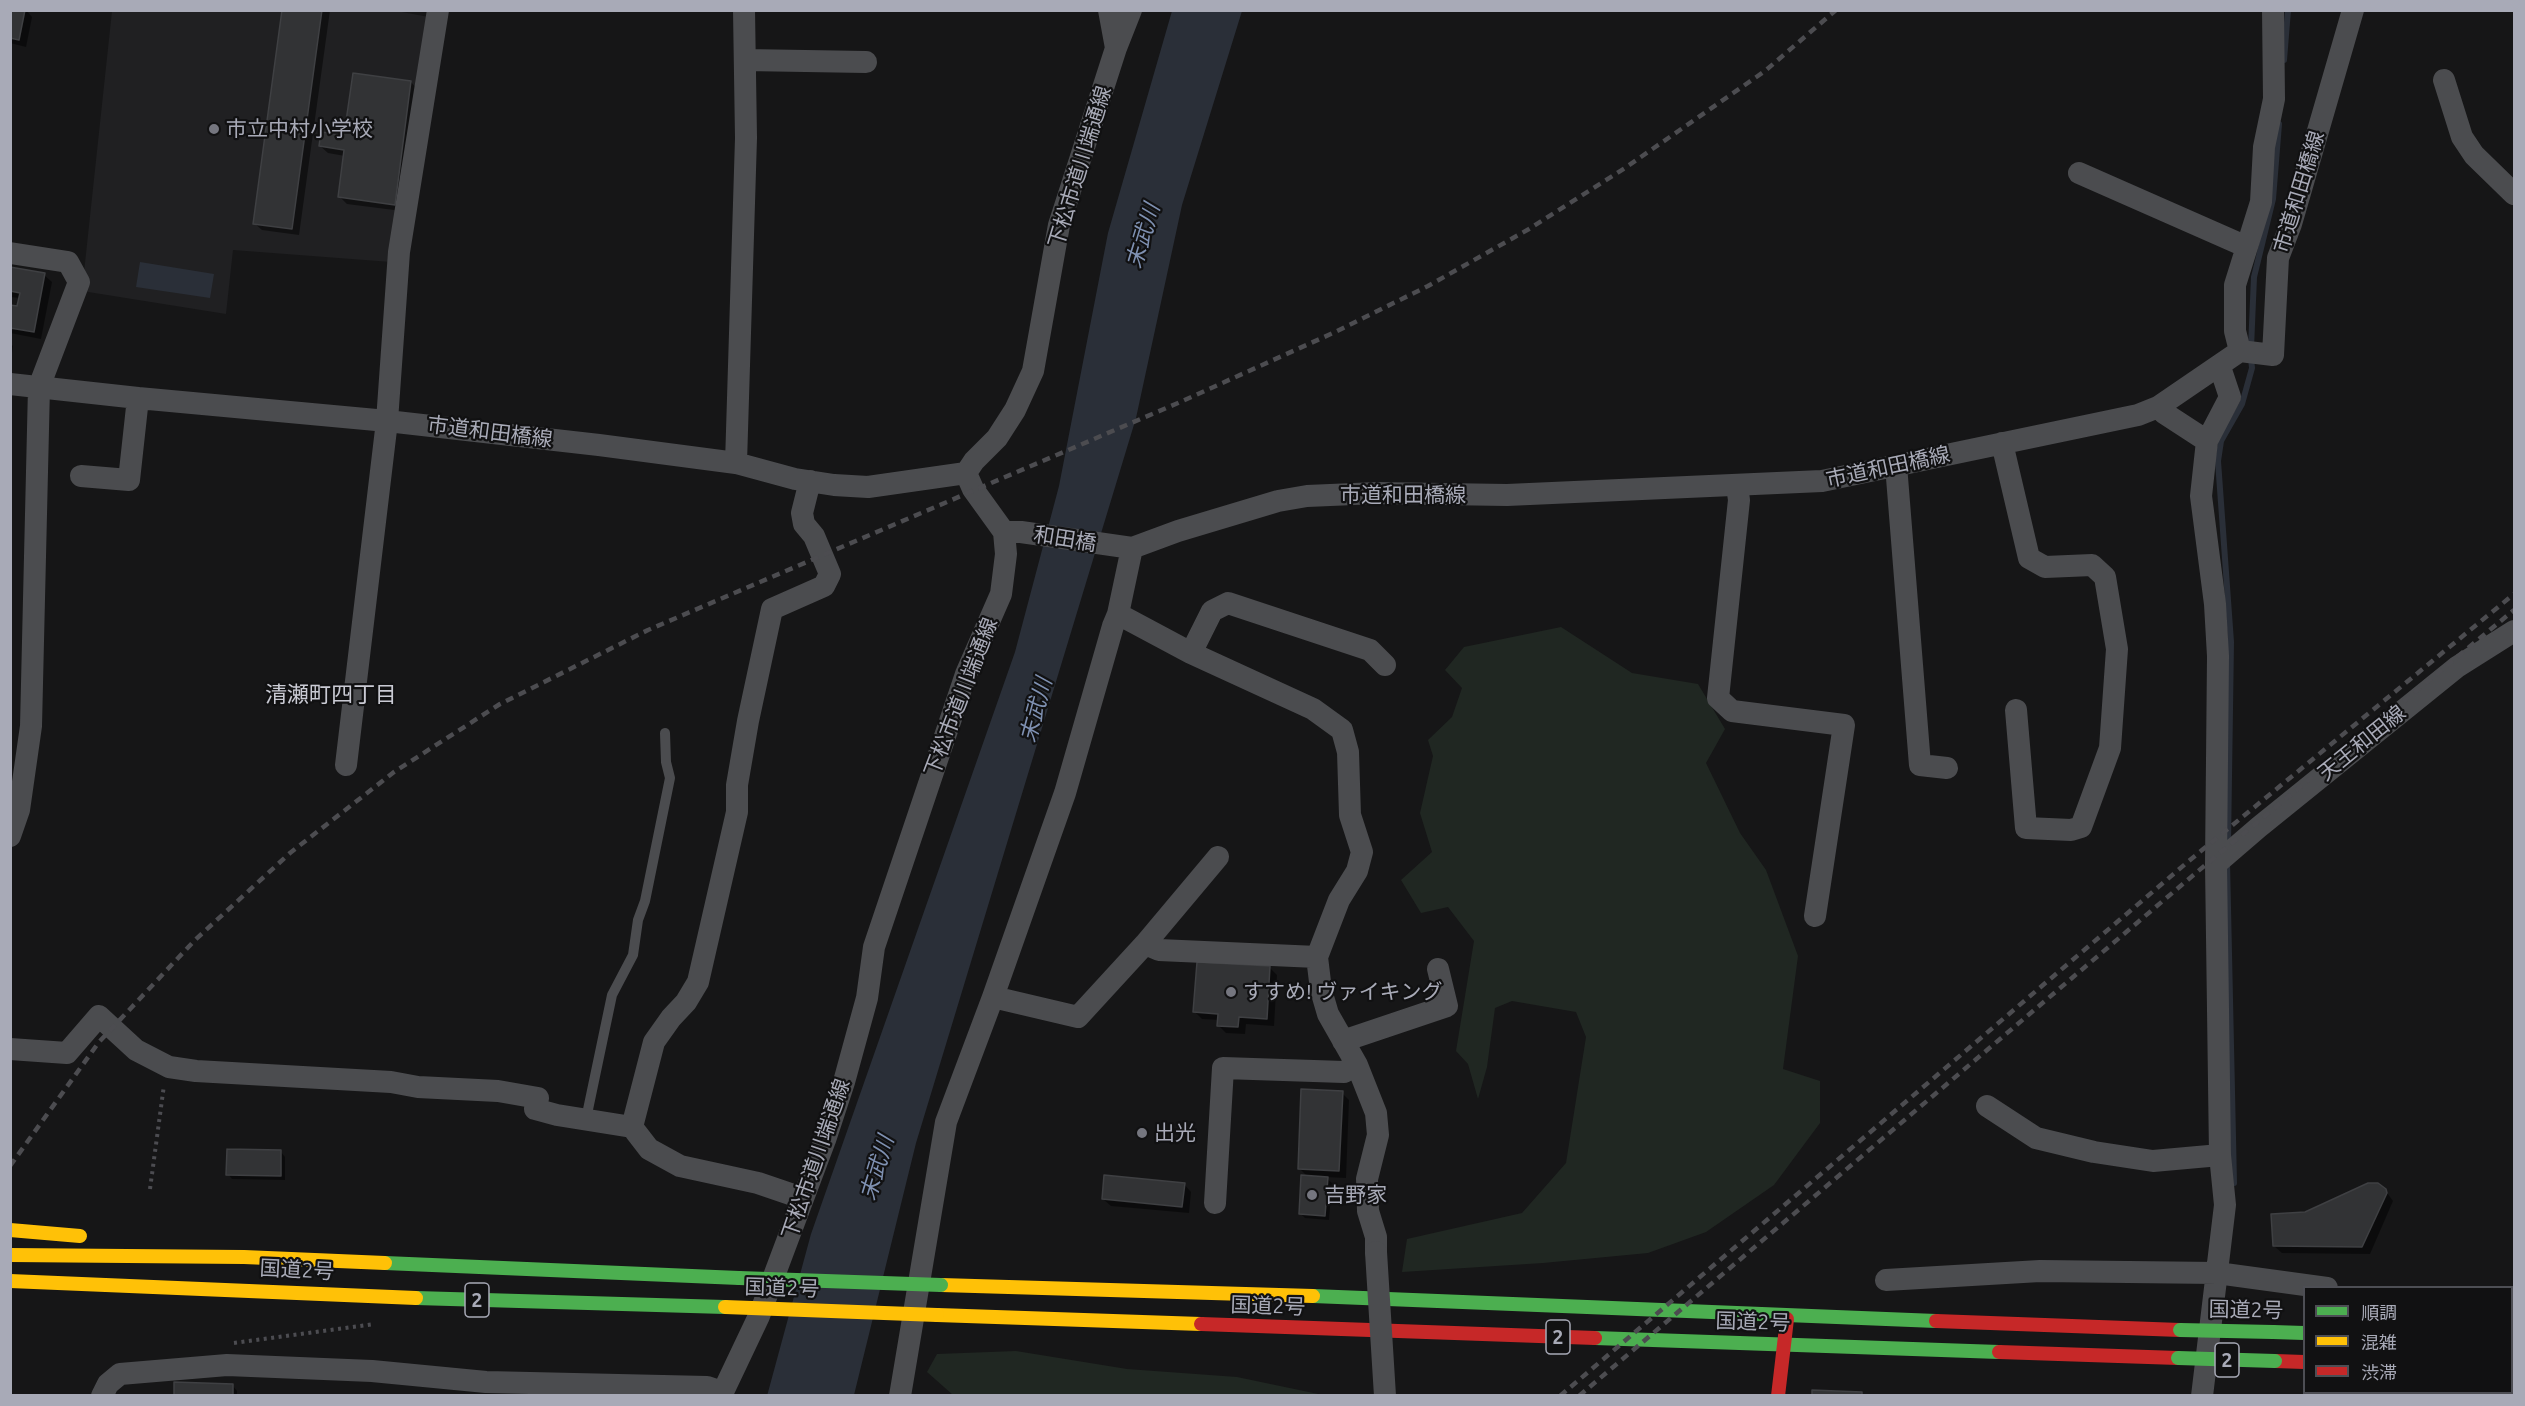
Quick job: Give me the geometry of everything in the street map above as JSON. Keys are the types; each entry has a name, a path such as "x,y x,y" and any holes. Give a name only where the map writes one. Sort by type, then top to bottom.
{"main road":[{"path":"10,1230 94,1237"},
{"name":"国道2号","path":"128,1242 243,1257"},
{"name":"国道2号","path":"10,1255 243,1257 739,1278 2303,1333"},
{"name":"国道2号","path":"10,1281 230,1288 494,1301 2303,1362"},
{"name":"国道2号","path":"34,1296 230,1288"},
{"path":"1778,1395 1788,1315"}],"street":[{"path":"346,765 387,421 399,252 438,10"},
{"path":"736,463 746,138 744,10"},
{"path":"1109,10 1116,48"},
{"name":"下松市道川端通線","path":"966,473 974,461 997,438 1033,371 1059,225 1116,48 1131,10"},
{"path":"2241,351 2235,331 2235,285 2262,202 2264,147 2274,99 2273,10"},
{"name":"市道和田橋線","path":"1132,548 1278,501 1307,496 1377,493 1507,495 1822,482 2138,415 2158,407 2241,351 2273,355 2278,258 2291,224 2353,10"},
{"path":"745,60 866,62"},
{"path":"2444,80 2462,137 2474,154 2514,194"},
{"path":"2079,173 2247,247"},
{"path":"10,253 68,262 79,282 39,387 31,726 19,810 10,836"},
{"path":"2202,1395 2225,1205 2220,1155 2217,864 2218,656 2215,604 2201,496 2207,441 2230,397 2220,367"},
{"name":"市道和田橋線","path":"10,384 387,421 736,463 810,481 868,487 966,473"},
{"path":"81,476 129,480 138,398"},
{"path":"2158,407 2207,441"},
{"path":"2002,443 2029,558 2045,567 2092,565 2105,577 2117,649 2110,748 2081,827 2071,830 2026,828 2016,710"},
{"path":"1896,465 1920,765 1947,768"},
{"path":"966,473 973,489 1012,532"},
{"path":"632,1127 654,1042 670,1018 687,1002 698,982 737,812 737,785 748,721 772,609 824,586 830,574 814,536 804,524 802,513 810,481"},
{"path":"1737,486 1739,500 1718,698 1732,711 1844,725 1815,916"},
{"name":"下松市道川端通線","path":"722,1394 759,1316 844,1082 867,998 874,947 912,828 966,674 1001,594 1006,554 1012,532"},
{"name":"和田橋","path":"1012,532 1132,548"},
{"path":"900,1395 946,1122 1065,793 1118,614 1132,548"},
{"path":"1191,653 1212,611 1228,603 1370,650 1385,665"},
{"path":"1118,614 1191,653 1313,709 1342,730 1348,752 1350,815 1362,852 1357,871 1339,900 1317,957 1321,990 1328,1014 1357,1065 1376,1113 1378,1135 1367,1179 1368,1210 1376,1237 1385,1395"},
{"name":"天王和田線","path":"2217,864 2457,667 2514,631"},
{"path":"993,997 1078,1017 1145,944 1218,857"},
{"path":"1145,944 1159,950 1317,957"},
{"path":"1343,1041 1447,1006 1438,969"},
{"path":"10,1049 67,1053 99,1016 136,1050 169,1067 196,1071 391,1082 418,1087 498,1091 538,1098 535,1108 632,1127 649,1149 680,1166 758,1183 802,1198"},
{"path":"1215,1203 1222,1068 1344,1072 1357,1065"},
{"path":"1987,1106 2036,1138 2094,1152 2153,1161 2220,1155"},
{"path":"1886,1280 2040,1271 2216,1273 2320,1286"},
{"path":"102,1395 108,1384 120,1374 227,1365 351,1369 486,1382 707,1387 722,1394"}],"lane":[{"path":"586,1119 612,995 633,955 638,920 645,901 657,845 670,778 666,762 665,733"}],"path":[{"path":"150,1189 169,1067"},
{"path":"223,1344 376,1324"}],"shaded area":[{"path":"391,10 429,17 391,262 233,250 226,314 82,291 112,11"},
{"path":"1561,627 1632,673 1698,684 1725,729 1706,763 1740,833 1766,870 1798,956 1783,1069 1820,1081 1820,1123 1774,1185 1706,1232 1648,1253 1543,1263 1402,1272 1407,1239 1522,1213 1566,1163 1586,1037 1576,1012 1512,1001 1495,1008 1487,1067 1478,1099 1468,1064 1456,1051 1474,941 1448,907 1421,913 1401,880 1432,852 1420,813 1433,756 1428,740 1452,717 1462,688 1445,670 1464,647"},
{"path":"1016,1351 1127,1369 1237,1377 1323,1395 953,1395 927,1372 937,1354"}],"water":[{"name":"末武川","path":"1172,11 1242,11 1182,205 1136,418 916,1143 854,1395 767,1396 811,1234 1015,652 1059,486 1108,233"},
{"path":"140,262 214,274 210,298 136,287"}],"building":[{"path":"10,10 25,10 19,40 10,38"},
{"path":"282,10 322,10 292,229 253,224"},
{"path":"353,73 411,81 395,205 338,197 344,150 319,146 321,132 344,135"},
{"path":"10,267 45,273 34,332 10,328 10,305 17,306 20,293 10,291"},
{"path":"1197,962 1270,966 1267,1019 1239,1017 1238,1027 1217,1026 1218,1014 1193,1012"},
{"path":"1301,1089 1343,1091 1339,1171 1298,1169"},
{"path":"227,1149 281,1150 281,1176 226,1175"},
{"path":"1104,1175 1185,1183 1182,1207 1102,1199"},
{"path":"1301,1175 1328,1177 1325,1216 1299,1214"},
{"path":"2368,1183 2378,1183 2386,1189 2387,1193 2362,1247 2273,1246 2271,1214 2305,1212"},
{"path":"174,1382 233,1384 233,1396 174,1396"},
{"path":"1812,1390 1862,1392 1862,1396 1812,1396"}],"waterway":[{"path":"2284,60 2288,10"},
{"path":"2251,348 2254,277 2273,199 2279,124"},
{"path":"2228,844 2231,642 2218,461 2221,441 2242,404 2252,368 2251,358"},
{"path":"2227,861 2234,1183"}],"railway":[{"path":"10,1166 99,1042 195,940 290,853 394,772 500,704 648,630 1178,403 1333,333 1428,286 1529,229 1625,168 1765,71 1836,10"},
{"path":"1560,1396 2190,860 2514,594"},
{"path":"1579,1396 2197,872 2514,610"}],"traffic: fast":[{"path":"385,1263 739,1278"},
{"path":"739,1278 941,1285"},
{"path":"1313,1296 1936,1321"},
{"path":"416,1298 725,1307"},
{"path":"2180,1330 2273,1332"},
{"path":"2273,1332 2303,1333"},
{"path":"1595,1338 1999,1352"},
{"path":"2178,1358 2275,1361"}],"traffic: slow":[{"path":"10,1230 80,1236"},
{"path":"10,1255 244,1257 385,1263"},
{"path":"10,1281 416,1298"},
{"path":"941,1285 1313,1296"},
{"path":"725,1307 937,1315"},
{"path":"937,1315 1201,1324"}],"traffic: jam":[{"path":"1778,1396 1787,1319"},
{"path":"1936,1321 2180,1330"},
{"path":"1201,1324 1595,1338"},
{"path":"1999,1352 2178,1358"},
{"path":"2275,1361 2303,1362"}],"place":[{"name":"市立中村小学校","path":"214,129"},
{"name":"すすめ! ヴァイキング","path":"1231,992"},
{"name":"出光","path":"1142,1133"},
{"name":"吉野家","path":"1312,1195"}],"district":[{"name":"清瀬町四丁目","path":"331,695"}]}
